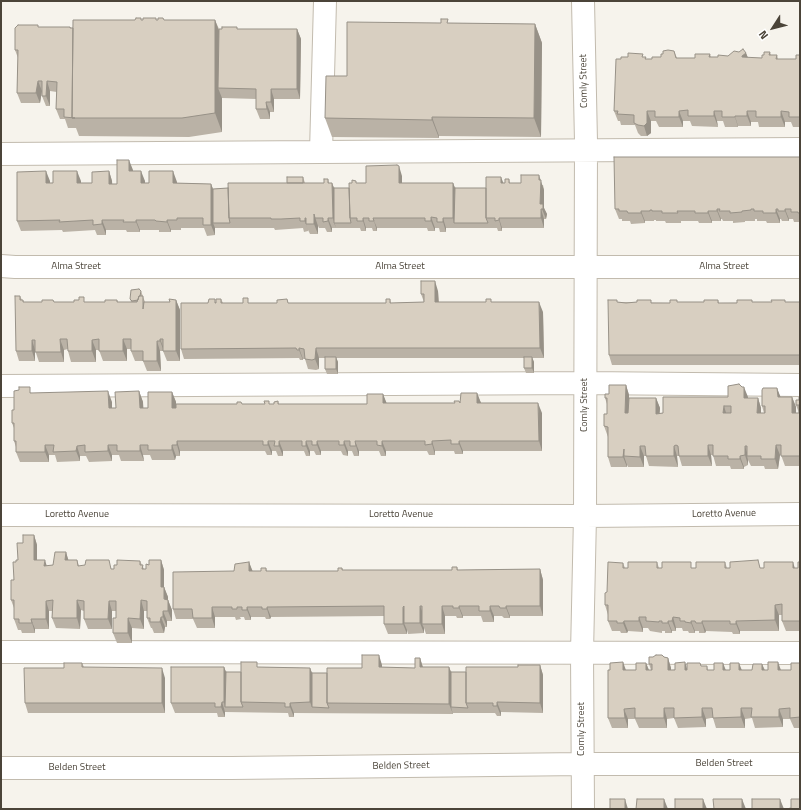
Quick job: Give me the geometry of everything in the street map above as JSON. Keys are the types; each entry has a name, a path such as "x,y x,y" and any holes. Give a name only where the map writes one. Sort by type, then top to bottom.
{"street":[{"path":"321,152 325,1"},
{"name":"Comly Street","path":"583,1 586,151 584,384 585,516 582,653 583,809"},
{"path":"1,154 800,149"},
{"name":"Alma Street","path":"1,266 800,267"},
{"path":"1,386 584,384 800,385"},
{"name":"Loretto Avenue","path":"1,515 585,516 800,514"},
{"path":"1,652 800,653"},
{"name":"Belden Street","path":"1,768 800,764"}],"building":[{"path":"136,18 141,18 141,20 143,20 143,18 156,18 156,20 158,20 158,18 163,18 164,20 215,20 215,113 182,118 72,118 73,20 135,20"},
{"path":"441,19 448,19 447,23 535,24 534,118 432,117 432,120 325,118 326,76 347,76 347,22 441,23"},
{"path":"18,25 73,28 72,118 64,117 64,109 56,109 57,82 47,81 46,96 42,96 42,81 38,81 36,93 17,93 18,50 15,50 15,28"},
{"path":"222,27 237,27 237,29 297,29 297,89 271,89 271,102 266,102 267,109 256,109 256,89 218,88 219,29 222,29"},
{"path":"743,49 746,53 742,57 762,58 764,52 770,52 769,55 777,55 776,59 796,59 796,55 800,55 800,117 789,117 789,112 781,111 781,117 756,117 756,111 747,111 747,116 735,117 722,117 722,111 714,111 714,116 688,116 688,110 679,111 679,117 655,117 655,111 647,111 647,123 644,126 634,123 634,115 617,114 618,111 614,111 616,59 628,57 628,53 643,54 642,57 646,57 645,59 652,59 652,57 661,57 663,51 668,50 674,51 676,58 695,58 695,54 710,54 709,57 718,57 718,55 728,56 734,51 739,52"},
{"path":"614,157 800,157 800,213 791,212 791,209 778,211 778,209 776,209 776,213 763,213 763,211 754,211 754,209 730,213 730,211 719,211 720,209 717,209 717,211 708,211 708,213 677,211 678,213 662,213 662,211 650,210 641,211 641,213 628,213 627,211 619,211 619,209 615,209"},
{"path":"117,160 129,160 129,171 141,171 141,183 149,183 149,171 173,171 173,183 211,184 211,225 203,225 203,218 177,218 177,220 167,220 167,222 155,220 123,222 124,220 102,220 102,224 93,225 93,220 59,222 60,220 17,221 17,172 46,171 46,183 53,183 53,171 77,171 77,183 92,183 92,172 109,171 109,184 117,184"},
{"path":"366,166 399,166 399,183 453,183 453,218 443,218 443,222 437,222 437,218 431,217 431,221 425,221 425,218 373,218 374,221 369,221 369,218 363,218 363,221 357,221 357,218 350,218 349,183 352,183 352,180 356,181 356,183 366,183"},
{"path":"521,175 539,175 539,180 541,180 540,204 543,204 543,209 541,209 541,218 499,218 499,220 495,221 495,218 486,218 486,177 501,177 501,183 505,183 505,179 509,179 509,183 521,183"},
{"path":"287,177 303,177 303,183 287,183"},
{"path":"324,179 328,179 328,183 332,183 333,218 328,218 328,221 323,222 323,218 315,218 314,214 314,224 306,224 306,218 305,221 300,221 300,218 229,218 228,183 324,183"},
{"path":"228,188 230,223 213,223 213,189"},
{"path":"334,188 349,188 351,223 334,223"},
{"path":"455,188 486,188 486,218 488,223 454,223"},
{"path":"421,281 435,281 435,302 486,302 486,299 491,299 491,302 539,302 540,348 316,348 315,359 312,360 305,359 304,349 299,348 299,350 296,348 181,349 181,303 208,303 209,299 215,299 216,303 216,299 221,299 221,303 243,303 243,298 248,298 248,303 277,303 277,300 287,299 288,303 386,303 386,299 390,299 390,303 424,302 424,294 421,294"},
{"path":"139,289 141,291 138,300 132,301 130,299 131,290"},
{"path":"15,296 20,296 20,300 23,300 23,302 42,302 42,300 53,300 54,302 74,302 74,300 79,300 79,297 84,297 84,302 105,302 105,300 117,300 117,302 137,302 139,296 143,296 143,309 144,302 170,302 169,299 176,300 176,351 163,351 163,339 160,339 160,341 157,341 157,361 143,361 143,351 131,351 131,339 123,339 123,351 99,351 99,339 92,340 92,351 68,351 67,339 60,339 61,352 35,352 35,340 32,340 32,351 16,351"},
{"path":"608,300 617,300 617,302 626,303 637,302 637,300 651,300 651,303 670,303 670,300 677,300 677,302 704,302 704,300 718,300 718,303 737,303 737,300 772,302 771,300 785,300 785,302 800,302 800,355 609,355"},
{"path":"325,357 336,357 336,369 325,369"},
{"path":"524,357 532,357 532,368 524,368"},
{"path":"739,384 744,387 744,398 758,398 757,413 765,413 765,406 762,406 763,388 777,388 778,397 792,397 792,413 799,413 799,405 796,405 796,400 799,400 800,397 800,456 781,456 781,445 776,445 775,459 761,459 761,456 747,456 747,446 745,446 745,455 740,456 740,459 728,459 728,456 713,456 713,445 708,445 708,456 679,456 678,446 676,445 674,446 674,456 646,456 645,446 640,446 640,457 624,456 624,449 623,457 608,457 608,427 604,426 604,414 607,414 607,398 605,398 605,394 609,394 609,385 626,385 625,413 628,413 629,398 656,398 656,414 663,413 663,397 728,397 728,386","holes":["724,406 731,406 731,413 723,413"]},
{"path":"19,387 30,387 30,393 108,391 109,408 116,408 115,392 139,391 140,408 148,408 148,392 172,392 172,408 176,408 176,404 237,404 237,402 241,402 242,404 265,404 264,401 269,401 269,404 274,404 274,402 278,401 278,404 367,404 367,394 383,394 383,403 455,403 454,401 459,401 460,403 461,393 477,393 477,403 538,403 539,441 459,441 459,444 451,444 451,440 432,441 432,444 425,445 425,441 382,441 382,446 377,445 377,441 355,441 356,446 350,446 350,441 344,441 344,445 339,445 339,441 317,441 317,445 312,445 312,441 306,441 306,446 302,446 302,441 279,441 279,446 274,446 275,441 268,441 268,445 263,445 263,441 177,441 177,445 172,445 172,450 148,450 148,445 140,445 140,451 117,451 117,445 108,445 108,451 85,452 85,445 77,446 76,451 53,452 54,445 45,445 45,452 16,452 16,441 14,441 14,423 12,423 12,410 14,410 14,391 19,390"},
{"path":"23,535 34,535 34,560 45,560 44,566 53,565 55,552 66,552 65,560 77,560 78,566 85,565 86,560 109,560 111,569 114,569 114,565 117,565 117,560 140,561 140,565 143,565 142,569 146,569 146,564 149,565 149,560 161,560 161,587 164,587 164,599 168,600 168,611 163,611 163,617 161,617 160,622 150,622 150,618 147,618 147,601 141,600 140,619 128,618 128,633 113,633 113,618 116,618 116,601 109,601 108,619 84,619 84,601 77,600 77,618 52,618 53,600 46,601 46,619 31,619 32,623 19,623 19,619 14,619 14,600 11,600 11,580 14,580 13,562 18,560 17,543 23,543"},
{"path":"758,560 760,568 764,568 764,562 793,562 793,568 798,568 798,562 800,562 800,621 782,621 782,604 775,605 775,620 736,621 736,624 730,624 730,621 702,621 702,623 696,623 695,621 691,621 691,623 680,621 680,618 673,617 672,621 668,621 668,623 662,623 662,621 646,621 646,617 639,617 639,621 624,621 623,623 608,621 608,605 605,605 605,593 607,592 608,562 623,563 623,568 628,568 628,562 657,562 657,568 662,568 662,562 691,562 691,568 696,568 696,562 725,562 725,568 730,568 730,562"},
{"path":"249,562 249,571 261,571 261,568 266,568 266,571 338,571 338,568 342,568 342,570 452,570 452,567 457,567 457,570 540,569 540,606 506,606 506,608 500,608 499,606 490,606 490,611 479,611 479,606 459,606 459,608 453,608 453,606 442,606 442,624 422,624 422,606 420,606 420,623 404,623 404,606 403,624 384,624 384,606 267,607 267,609 262,609 262,607 247,607 247,610 242,610 242,607 232,609 232,607 212,607 212,618 193,618 192,609 173,609 173,572 234,571 235,564"},
{"path":"362,655 379,655 379,667 415,668 415,658 420,658 420,667 449,667 449,704 327,703 327,668 362,668"},
{"path":"662,655 668,658 668,670 675,670 675,663 685,662 685,670 687,670 687,663 700,663 701,666 707,666 707,670 714,670 714,663 723,663 723,670 730,670 730,663 739,663 739,670 752,670 753,664 762,664 762,670 768,670 768,662 778,662 778,670 791,670 791,663 800,663 800,717 790,718 790,708 779,709 779,717 751,717 752,708 741,708 741,717 713,718 712,708 702,708 702,717 674,718 674,708 664,708 664,718 635,718 635,708 624,709 625,718 608,718 608,670 610,670 610,663 623,662 623,670 636,670 636,663 646,663 646,670 652,670 652,664 649,664 649,657"},
{"path":"241,662 257,662 257,667 310,668 310,702 290,703 290,707 285,707 285,703 241,702"},
{"path":"64,663 82,663 82,667 162,668 162,703 25,703 24,668 64,668"},
{"path":"518,665 540,665 540,703 497,702 497,706 493,706 493,703 466,703 466,667 518,667"},
{"path":"171,667 224,667 224,702 222,702 221,707 215,707 215,703 171,703"},
{"path":"226,672 241,672 241,702 243,707 225,707"},
{"path":"451,672 466,672 466,703 468,708 451,707"},
{"path":"312,673 327,673 327,703 329,708 312,707"},
{"path":"610,799 625,799 625,809 610,809"},
{"path":"637,799 664,799 664,809 636,809"},
{"path":"675,799 703,799 703,809 675,809"},
{"path":"713,799 742,799 742,809 714,809"},
{"path":"752,799 780,799 780,809 752,809"},
{"path":"791,799 800,799 800,809 786,809 791,808"}]}
